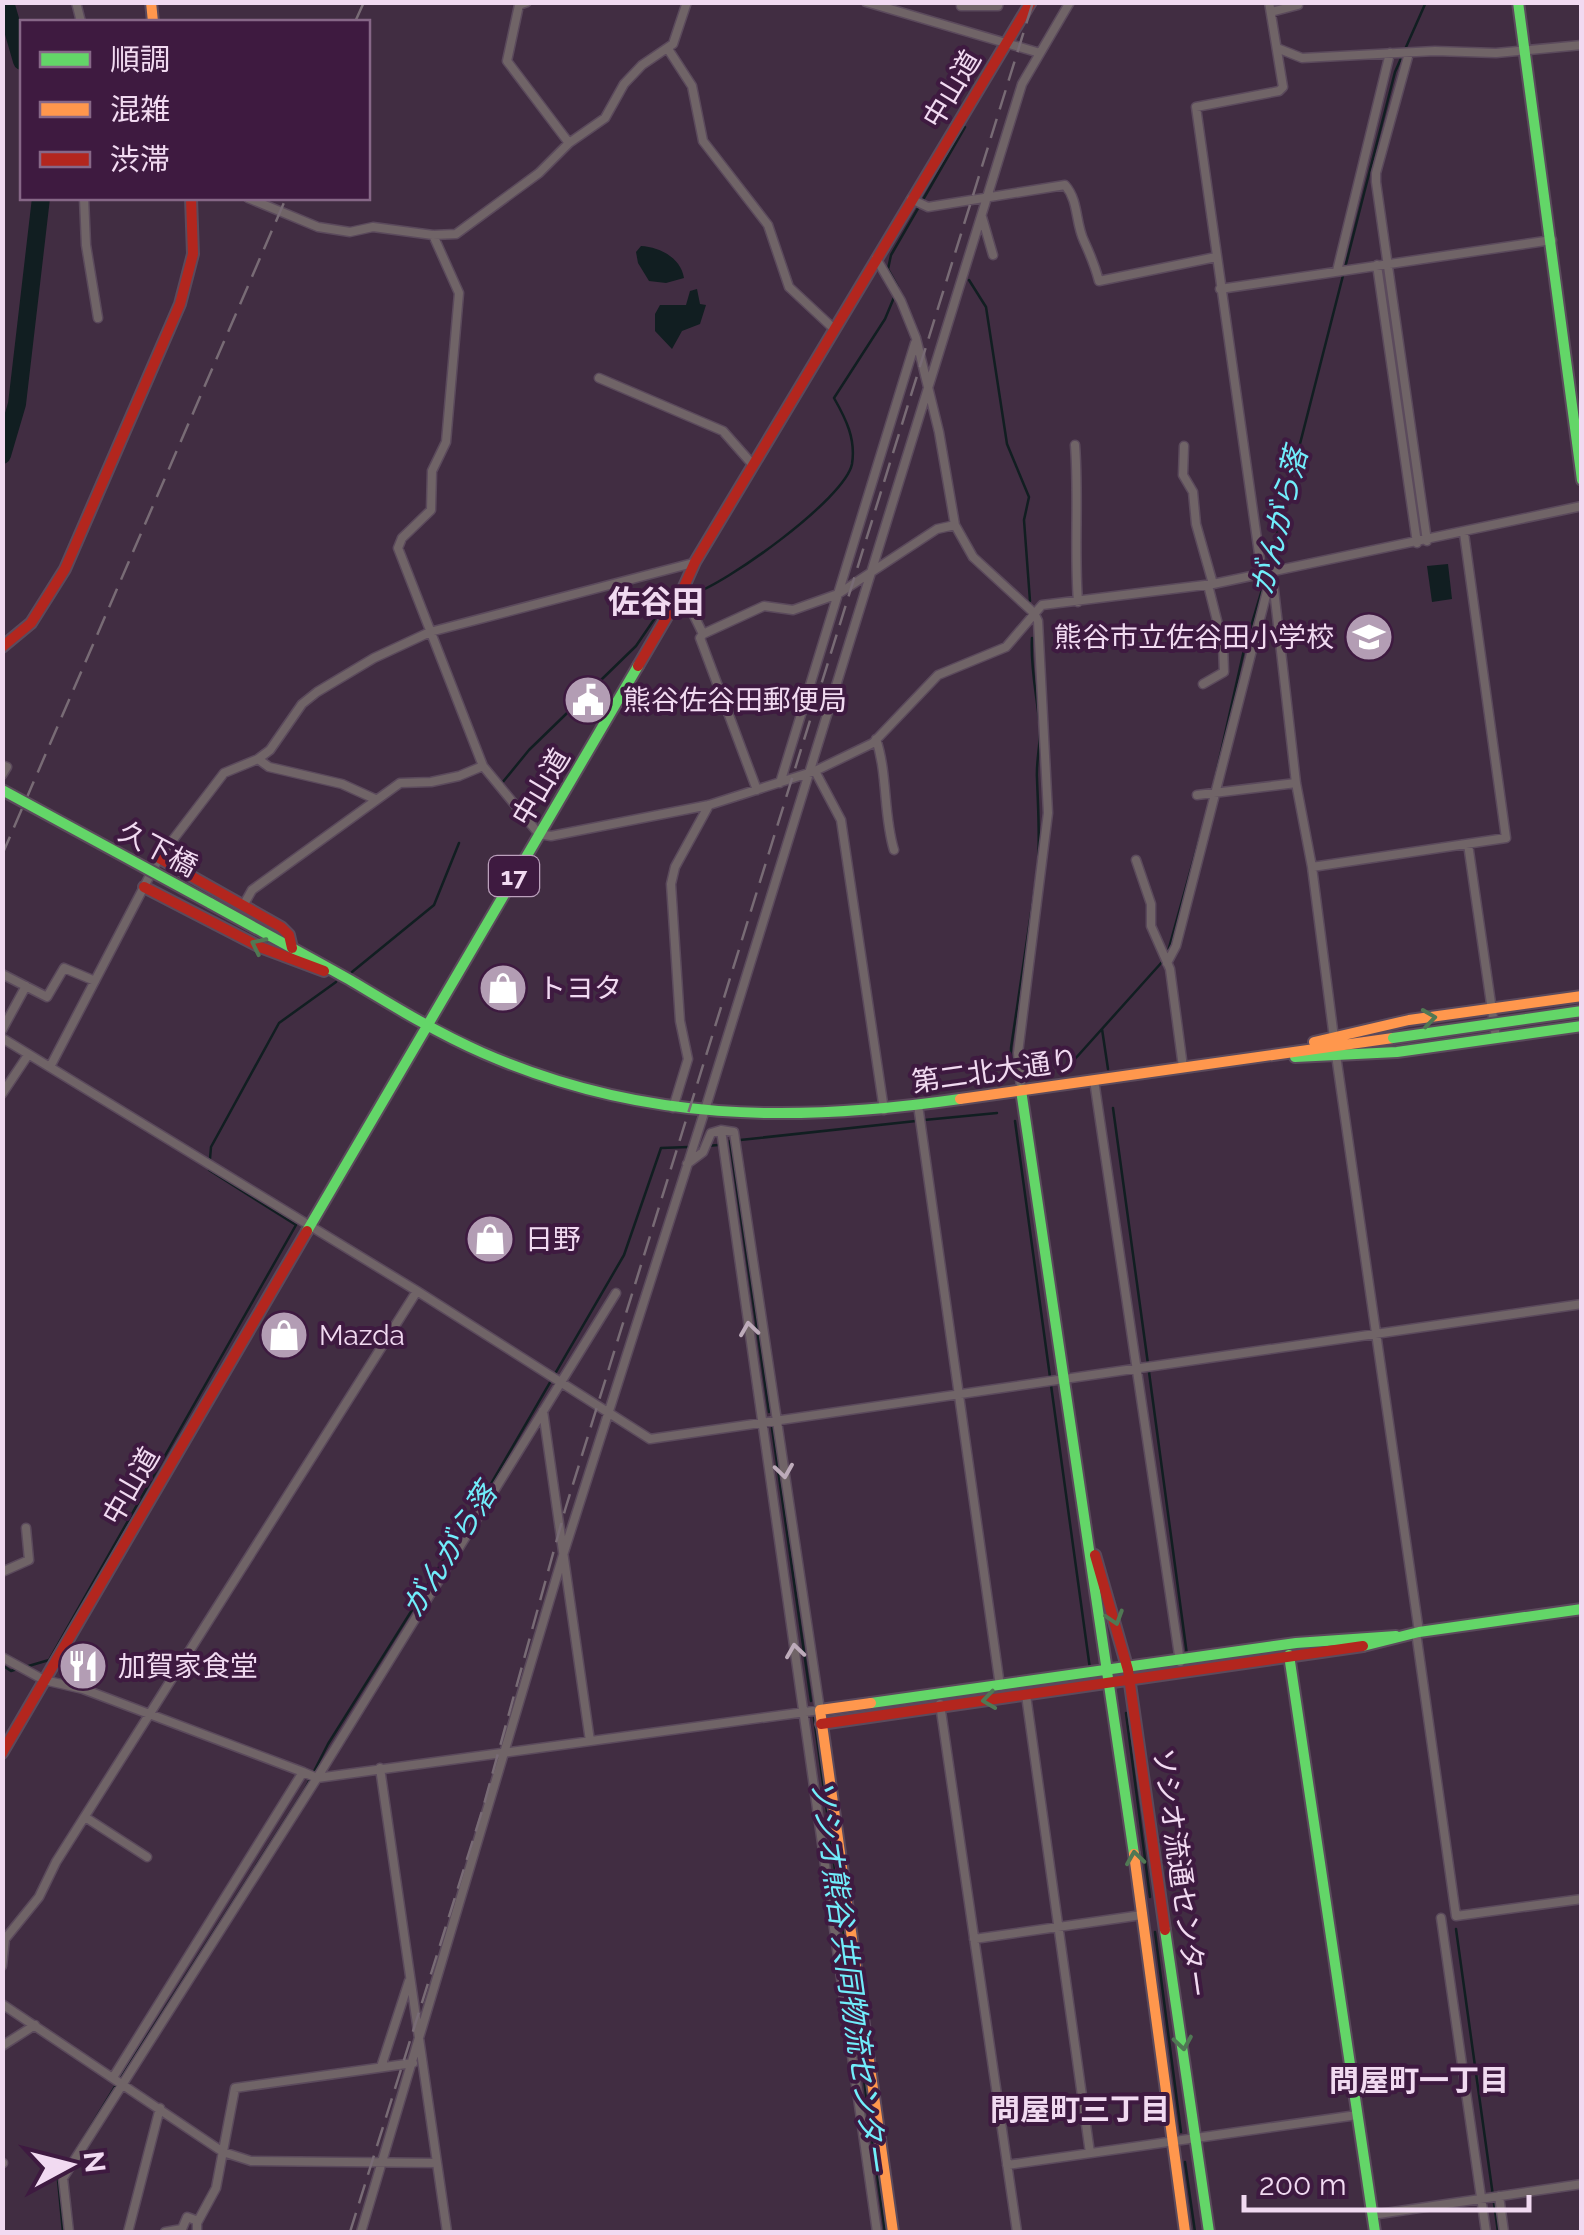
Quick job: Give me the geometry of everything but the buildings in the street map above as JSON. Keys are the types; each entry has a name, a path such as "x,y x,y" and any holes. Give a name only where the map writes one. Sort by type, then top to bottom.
{"main road":[{"name":"中山道","path":"2,1753 682,592 695,562 876,258 918,203 1031,2"},
{"path":"1518,2 1582,480"},
{"path":"2,648 31,623 65,569 180,304 192,254 191,200"},
{"name":"久下橋","path":"2,790 349,980"},
{"path":"160,858 286,930 292,948"},
{"path":"144,887 260,947 349,980"},
{"name":"第二北大通り","path":"349,980 479,1051 542,1077 673,1108 794,1118 884,1110 1582,1011"},
{"path":"1260,1055 1386,1024 1582,996"},
{"path":"1199,1065 1396,1052 1582,1026"},
{"path":"1022,1090 1060,1379 1109,1677 1185,2232"},
{"name":"ソシオ流通センター","path":"1085,1526 1120,1633 1129,1675 1209,2232"},
{"path":"893,2232 820,1710 1000,1686 1290,1657 1356,1648 1417,1632 1582,1609"},
{"path":"1129,1675 1180,1662 1288,1644 1396,1636"},
{"path":"1288,1644 1375,2232"},
{"path":"822,1724 1026,1695 1109,1677"}],"street":[{"path":"526,2 519,5 506,61 569,143"},
{"path":"253,200 318,227 350,232 373,227 456,234 539,174 569,143 604,118 624,84 642,64 673,44 687,2"},
{"path":"866,2 1040,53"},
{"path":"958,29 961,4 998,6 999,2"},
{"path":"361,2232 417,2062 419,2040 564,1552 811,772 1022,84 1070,2"},
{"path":"1298,2 1298,6 1270,7 1283,87 1279,92 1196,108 1220,290 1312,867 1334,1038"},
{"path":"1277,48 1302,58 1487,51 1496,54 1582,45"},
{"path":"668,48 692,86 703,141 768,226 789,287 833,328"},
{"path":"1338,271 1363,170 1399,53"},
{"path":"1399,53 1376,173 1382,265 1422,542"},
{"path":"1363,170 1376,173"},
{"path":"918,203 1065,184 1074,195 1082,239 1092,255 1099,281 1216,258"},
{"path":"84,200 86,245 98,318"},
{"path":"982,216 993,255"},
{"path":"432,234 459,294 446,442 432,471 431,510 402,538 398,548 483,766 539,834 551,836 709,805 811,772 876,739 938,675 1006,647 1042,606 1211,584 1582,506"},
{"path":"1220,290 1552,240"},
{"path":"876,258 916,338 955,525 973,557 1038,620 1048,813 1018,1053 1022,1090"},
{"path":"780,783 916,338"},
{"path":"599,378 723,431 753,465"},
{"path":"1074,445 1079,498 1074,551 1078,602"},
{"path":"1184,446 1183,475 1194,492 1196,524 1224,644 1224,672 1203,684"},
{"path":"757,790 700,638 764,606 773,604 794,610 838,594 937,529 955,525"},
{"path":"1312,867 1506,838 1464,532"},
{"path":"50,1067 160,858 224,773 270,750 302,704 317,692 374,658 430,632 695,562"},
{"path":"1165,960 1176,946 1208,794 1267,573"},
{"path":"682,592 703,634"},
{"path":"876,739 887,826 894,850"},
{"path":"258,759 269,767 342,784 375,798"},
{"path":"2,765 6,768 2,774"},
{"path":"243,906 252,890 400,783 431,782 483,766"},
{"path":"811,772 841,820 884,1110"},
{"path":"1208,794 1296,783"},
{"path":"673,1108 688,1059 680,1020 671,884 675,867 709,805"},
{"path":"1468,844 1496,1038"},
{"path":"1136,860 1145,880 1150,919 1165,960 1184,1067"},
{"path":"2,974 47,997 64,968 96,980"},
{"path":"2,1030 26,986"},
{"path":"2,1038 650,1439 1582,1304"},
{"path":"2,1094 28,1055"},
{"path":"1336,1055 1456,1916 1582,1898"},
{"path":"1094,1080 1140,1367 1180,1662"},
{"path":"918,1105 1000,1686"},
{"path":"721,1130 877,2232"},
{"path":"2,1658 44,1680 83,1689 318,1778 820,1710 734,1132 711,1133 703,1152 687,1164"},
{"path":"2,1966 5,1939 39,1897 148,1716 418,1292"},
{"path":"69,2232 63,2178 318,1778 616,1294"},
{"path":"544,1411 590,1740"},
{"path":"2,1572 29,1560 26,1528"},
{"path":"939,1694 1017,2232"},
{"path":"1026,1695 1090,2153"},
{"path":"380,1768 419,2040"},
{"path":"114,2076 303,1772"},
{"path":"85,1817 147,1857"},
{"path":"974,1939 1142,1915"},
{"path":"1440,1918 1486,2232"},
{"path":"381,2067 410,1978"},
{"path":"2,2004 223,2152 251,2161 436,2163"},
{"path":"2,2046 35,2025"},
{"path":"197,2232 198,2221 216,2188 235,2088 417,2062"},
{"path":"417,2062 446,2232"},
{"path":"128,2232 160,2108"},
{"path":"1007,2165 1357,2116"},
{"path":"1372,2216 1582,2184"},
{"path":"1499,2196 1504,2232"},
{"path":"166,2232 182,2229 187,2218 198,2221"}],"shaded area":[{"path":"641,246 668,255 679,265 684,278 666,283 649,281 638,263 636,252"},
{"path":"697,289 700,304 706,305 700,324 682,331 672,349 655,331 655,314 660,305 686,305 690,291"},
{"path":"1448,564 1452,599 1432,602 1427,566"}],"waterway":[{"path":"5,2 20,54"},
{"name":"がんがら落","path":"1268,569 1395,72 1426,2"},
{"path":"898,287 888,269 891,255 965,127"},
{"path":"2,455 17,404 41,200"},
{"path":"969,280 986,307 1007,444 1029,497 1024,520 1030,601"},
{"path":"690,595 729,575 782,539 829,498 844,479 852,464 853,446 834,398 885,319 895,295"},
{"name":"がんがら落","path":"1212,792 1244,650 1266,576"},
{"path":"502,783 529,750 636,646 666,602"},
{"path":"1032,638 1040,731 1038,865"},
{"name":"がんがら落","path":"1167,955 1201,833"},
{"path":"352,972 434,905 459,843"},
{"path":"1011,1073 1011,1048 1037,873"},
{"name":"がんがら落","path":"1066,1069 1162,962"},
{"path":"25,1667 49,1660 296,1225 209,1170 211,1147 279,1023 336,982"},
{"path":"1102,1029 1108,1069"},
{"path":"1113,1108 1148,1364"},
{"name":"がんがら落","path":"924,1120 997,1113"},
{"name":"がんがら落","path":"740,1140 916,1121"},
{"path":"1015,1121 1050,1377"},
{"path":"730,1141 769,1412"},
{"name":"がんがら落","path":"697,1147 718,1145"},
{"name":"がんがら落","path":"120,2079 305,1789 328,1744 491,1484 624,1255 661,1148 689,1147"},
{"path":"1149,1372 1187,1655"},
{"path":"1051,1385 1090,1669"},
{"path":"772,1428 811,1701"},
{"path":"2,1665 11,1671 17,1669"},
{"path":"1126,1713 1150,1897"},
{"name":"ソシオ熊谷 共同物流センター","path":"814,1718 885,2232"},
{"path":"1456,1929 1498,2232"},
{"path":"1155,1932 1181,2132"},
{"name":"がんがら落","path":"63,2232 58,2180 116,2085"},
{"path":"1185,2162 1195,2232"}],"railway":[{"path":"356,20 364,2"},
{"path":"350,2232 483,1808 565,1510 1033,2"},
{"path":"2,855 285,200"}],"traffic: fast":[{"path":"1518,2 1582,480"},
{"path":"307,1231 638,666"},
{"path":"2,790 210,903"},
{"path":"210,903 466,1045 542,1076 601,1093 718,1111 777,1113 837,1112 960,1099"},
{"path":"1393,1038 1582,1011"},
{"path":"1295,1057 1397,1052 1582,1026"},
{"path":"1021,1090 1134,1854"},
{"path":"1363,1646 1419,1632 1582,1609"},
{"path":"871,1703 1296,1643 1396,1636"},
{"path":"1289,1655 1375,2232"},
{"path":"1165,1930 1209,2232"}],"traffic: slow":[{"path":"151,2 153,20"},
{"path":"1314,1042 1409,1020 1582,996"},
{"path":"960,1099 1393,1038"},
{"path":"871,1703 820,1710 893,2232"},
{"path":"1134,1854 1185,2232"}],"traffic: jam":[{"path":"638,666 695,562 1031,2"},
{"path":"2,647 31,623 65,569 180,304 193,254 191,200"},
{"path":"159,858 281,927 289,935 292,948"},
{"path":"144,887 260,947 324,971"},
{"path":"2,1753 307,1231"},
{"path":"1095,1555 1128,1670 1165,1930"},
{"path":"821,1724 1363,1646"}],"place":[{"name":"熊谷市立佐谷田小学校","path":"1369,637"},
{"name":"熊谷佐谷田郵便局","path":"588,700"},
{"name":"トヨタ","path":"503,988"},
{"name":"日野","path":"490,1239"},
{"name":"Mazda","path":"284,1335"},
{"name":"加賀家食堂","path":"83,1666"}],"district":[{"name":"佐谷田","path":"656,601"},
{"name":"問屋町一丁目","path":"1419,2080"},
{"name":"問屋町三丁目","path":"1080,2109"}]}
